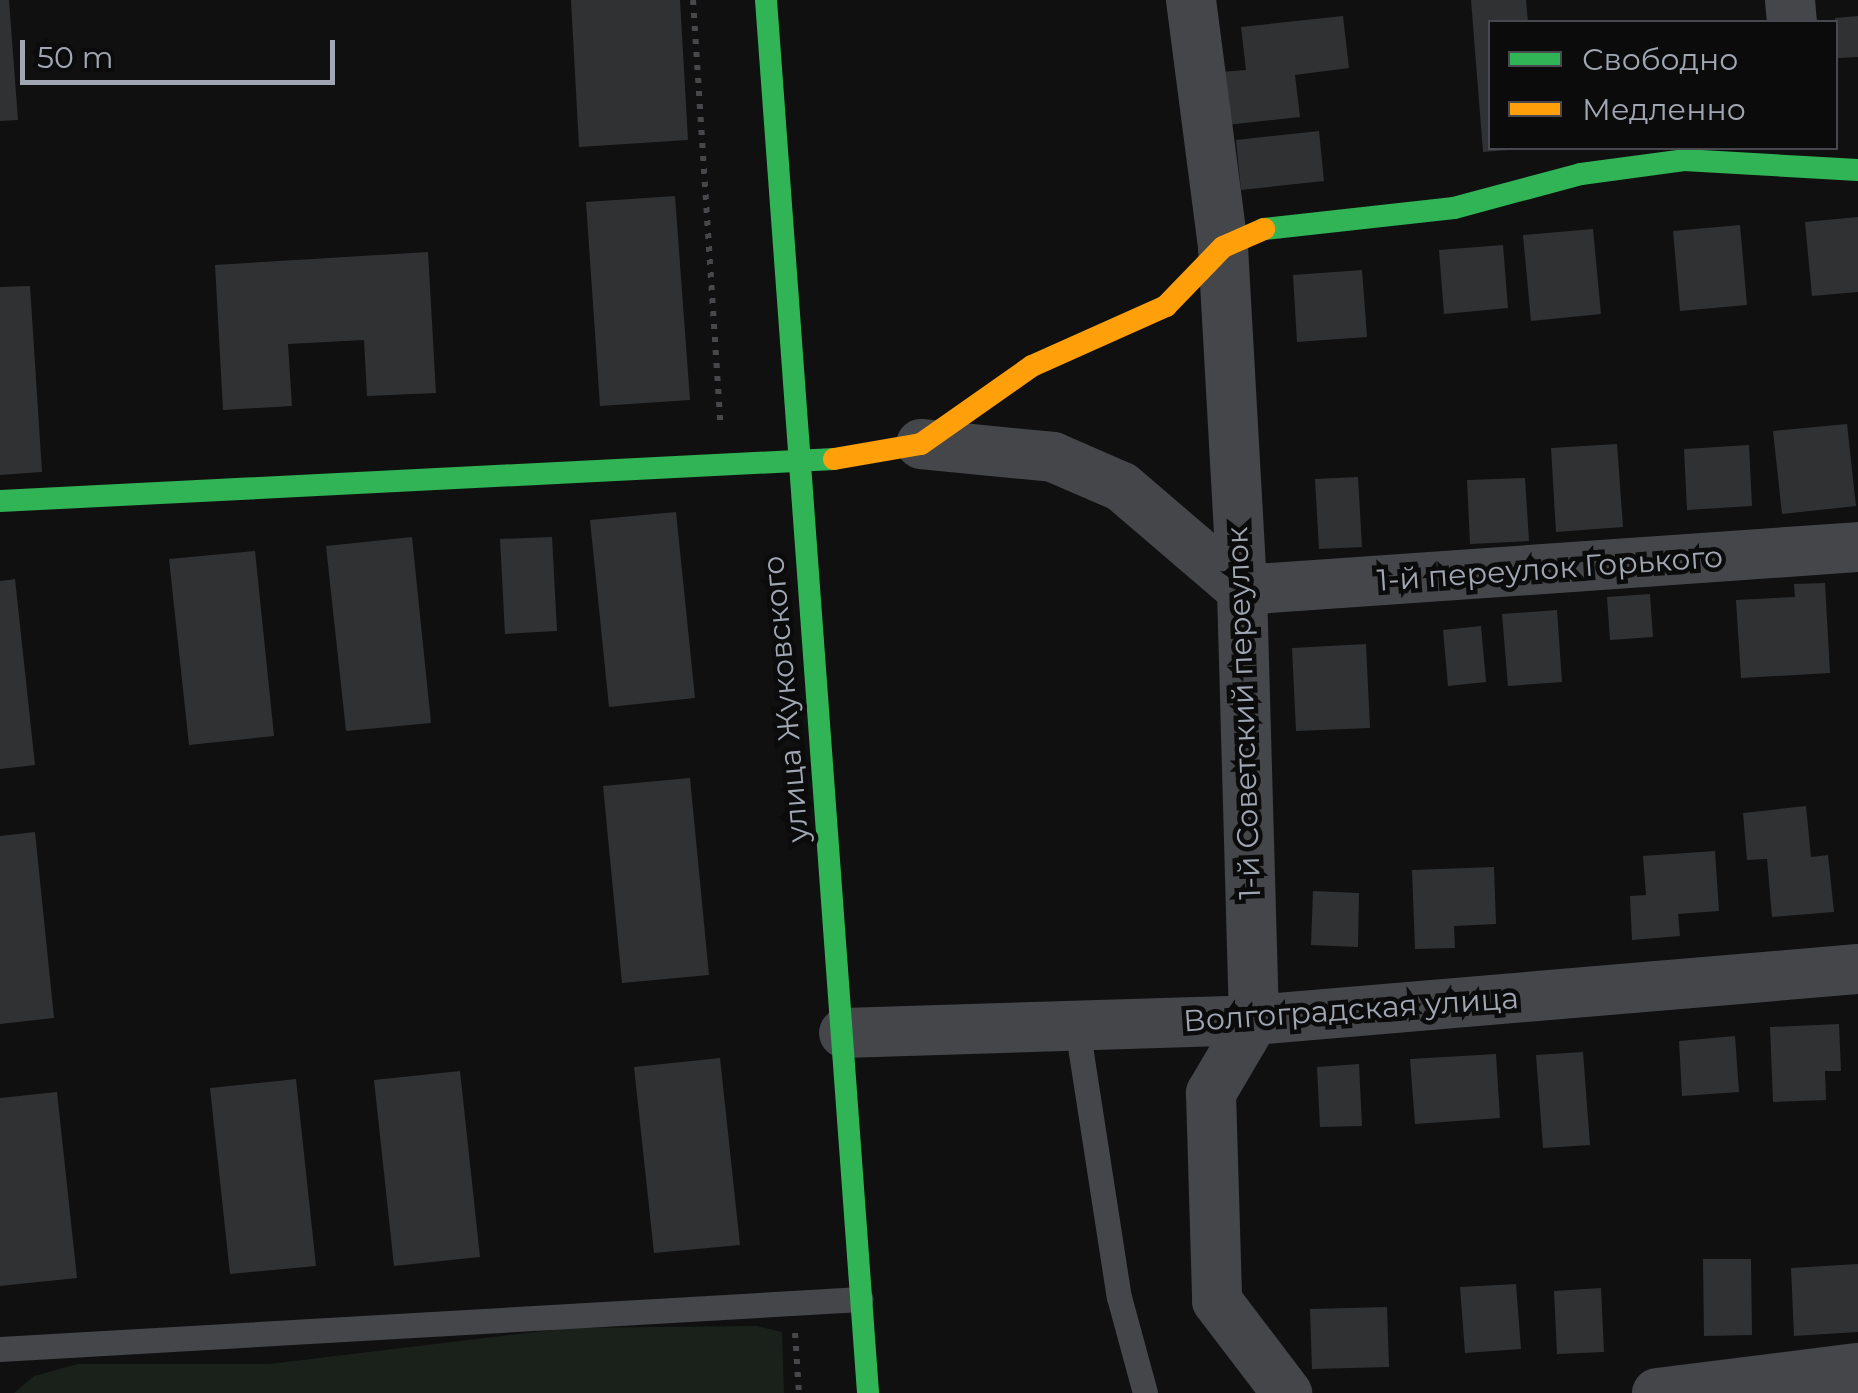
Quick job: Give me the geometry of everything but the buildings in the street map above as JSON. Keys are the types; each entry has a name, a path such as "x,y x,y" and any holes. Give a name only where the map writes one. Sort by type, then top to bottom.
{"street":[{"name":"улица Жуковского","path":"766,0 797,465 844,1033 868,1393"},
{"name":"1-й Советский переулок","path":"1191,0 1223,247 1242,590 1254,1020"},
{"path":"922,444 1032,366 1166,306 1223,247 1272,226 1454,208 1581,174 1684,160 1804,157 1858,170"},
{"path":"0,500 797,465 922,444 1053,457 1122,487 1242,590"},
{"name":"1-й переулок Горького","path":"1242,590 1858,547"},
{"name":"Волгоградская улица","path":"844,1033 1254,1020 1858,968"},
{"path":"1254,1020 1211,1093 1217,1301 1287,1393"},
{"path":"1657,1393 1858,1368"}],"lane":[{"path":"1077,1027 1119,1297 1145,1393"},
{"path":"0,1349 861,1298"}],"path":[{"path":"693,0 720,430"}],"shaded area":[{"path":"757,1326 782,1332 784,1393 14,1393 34,1376 78,1364 269,1364 568,1328"}],"traffic: fast":[{"path":"766,0 868,1393"},
{"path":"1264,229 1454,208 1581,174 1684,160 1858,170"},
{"path":"0,501 834,459"}],"traffic: slow":[{"path":"834,459 921,444 1032,366 1166,306 1223,247 1264,229"}]}
